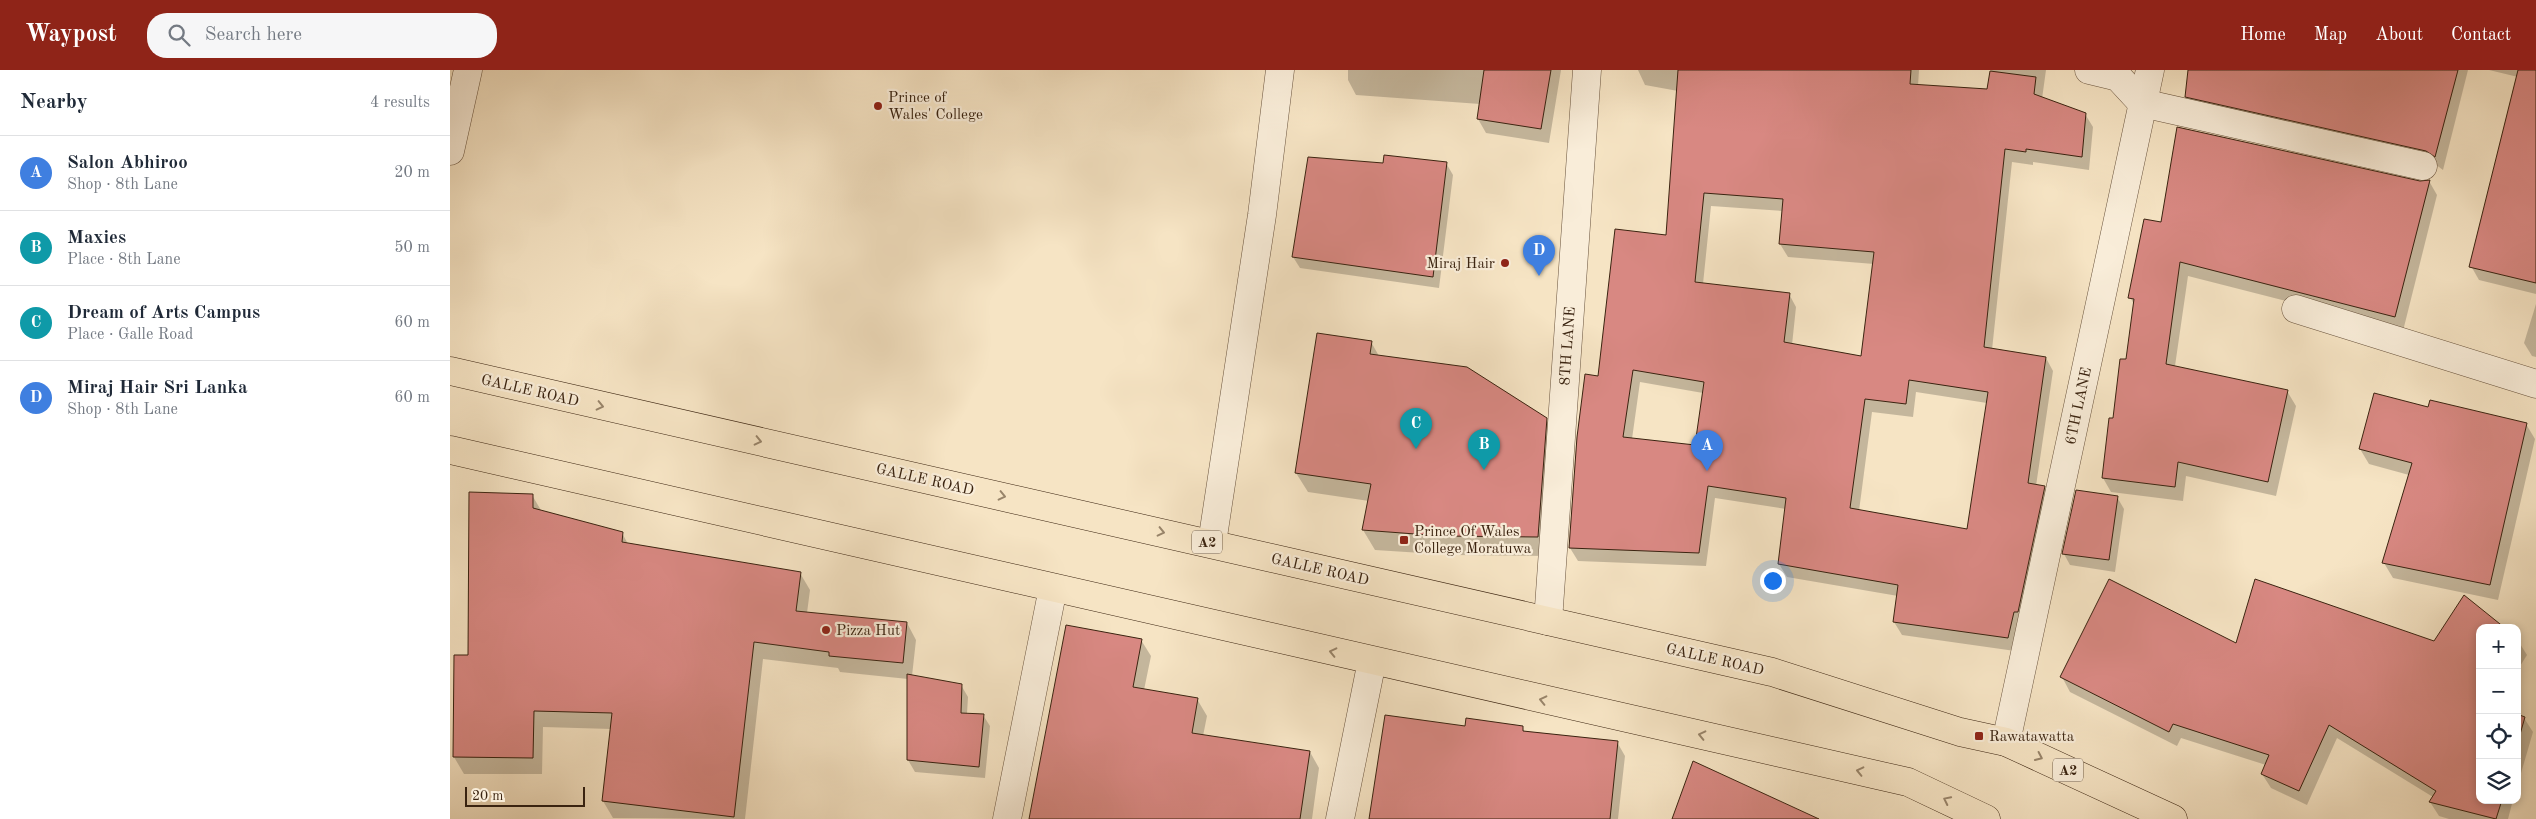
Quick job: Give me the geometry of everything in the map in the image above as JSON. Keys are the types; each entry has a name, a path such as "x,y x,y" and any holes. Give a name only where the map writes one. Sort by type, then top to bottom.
{"highway":[{"name":"GALLE ROAD","path":"450,371 1772,672 1960,732 2006,742 2174,819"},
{"path":"450,450 1908,782 1986,819"}],"street":[{"path":"450,151 468,70"},
{"path":"1212,543 1263,205 1280,70"},
{"name":"8TH LANE","path":"1548,622 1587,70"},
{"path":"2089,70 2118,77 2142,103 2423,166"},
{"name":"6TH LANE","path":"2006,742 2150,70"},
{"path":"2296,309 2536,384"},
{"path":"1006,819 1053,588"},
{"path":"1340,819 1372,661"}],"building":[{"path":"1484,70 1551,70 1541,129 1477,119"},
{"path":"1678,70 1911,70 1910,84 1987,89 1990,71 2036,77 2034,94 2086,113 2082,157 2026,149 2026,152 2005,149 1984,347 2046,357 2028,483 2045,486 2018,612 2014,612 2008,638 1893,622 1898,585 1778,564 1786,498 1708,486 1699,553 1569,548 1577,437 1585,374 1598,376 1615,229 1666,235","holes":["1704,193 1783,199 1779,244 1874,252 1861,356 1784,342 1790,293 1695,282","1633,370 1704,382 1695,445 1623,437","1909,380 1988,392 1967,529 1850,508 1865,399 1906,404"]},
{"path":"2188,70 2458,70 2435,157 2426,151 2185,97"},
{"path":"2518,70 2536,70 2536,283 2469,267"},
{"path":"2177,127 2420,181 2430,180 2395,317 2180,262 2166,364 2288,390 2268,482 2178,462 2175,487 2102,478 2109,418 2113,418 2120,359 2126,359 2134,299 2128,298 2144,219 2161,222"},
{"path":"1384,155 1447,162 1433,277 1292,257 1308,157 1383,163"},
{"path":"1317,333 1372,341 1370,354 1467,367 1547,418 1538,537 1442,536 1362,530 1371,484 1295,473"},
{"path":"2374,393 2428,407 2430,400 2527,423 2490,585 2382,563 2412,463 2359,449"},
{"path":"2076,490 2118,496 2109,560 2062,554"},
{"path":"469,492 533,494 533,508 623,532 622,542 801,572 796,611 907,622 903,663 829,656 829,652 754,642 734,817 602,801 612,713 534,711 533,758 453,757 454,655 468,655"},
{"path":"2109,579 2236,643 2255,579 2434,641 2464,595 2500,624 2476,624 2476,804 2501,804 2496,819 2429,802 2436,791 2329,725 2299,791 2261,774 2269,755 2173,724 2169,732 2060,677"},
{"path":"1066,625 1142,639 1133,687 1198,698 1192,733 1310,751 1300,819 1029,819"},
{"path":"907,674 962,684 961,713 984,714 979,767 907,760"},
{"path":"1385,715 1465,726 1466,718 1523,726 1523,731 1618,741 1610,819 1369,819"},
{"path":"2521,716 2525,717 2521,731"},
{"path":"1693,761 1819,819 1672,819"}],"place":[{"name":"Prince of Wales' College","path":"878,106"},
{"name":"Miraj Hair","path":"1505,263"},
{"name":"Miraj Hair Sri Lanka","path":"1539,276"},
{"name":"Dream of Arts Campus","path":"1416,449"},
{"name":"Maxies","path":"1484,470"},
{"name":"Salon Abhiroo","path":"1707,471"},
{"name":"Prince Of Wales College Moratuwa","path":"1404,540"},
{"name":"Pizza Hut","path":"826,630"},
{"name":"Rawatawatta","path":"1979,736"}]}
